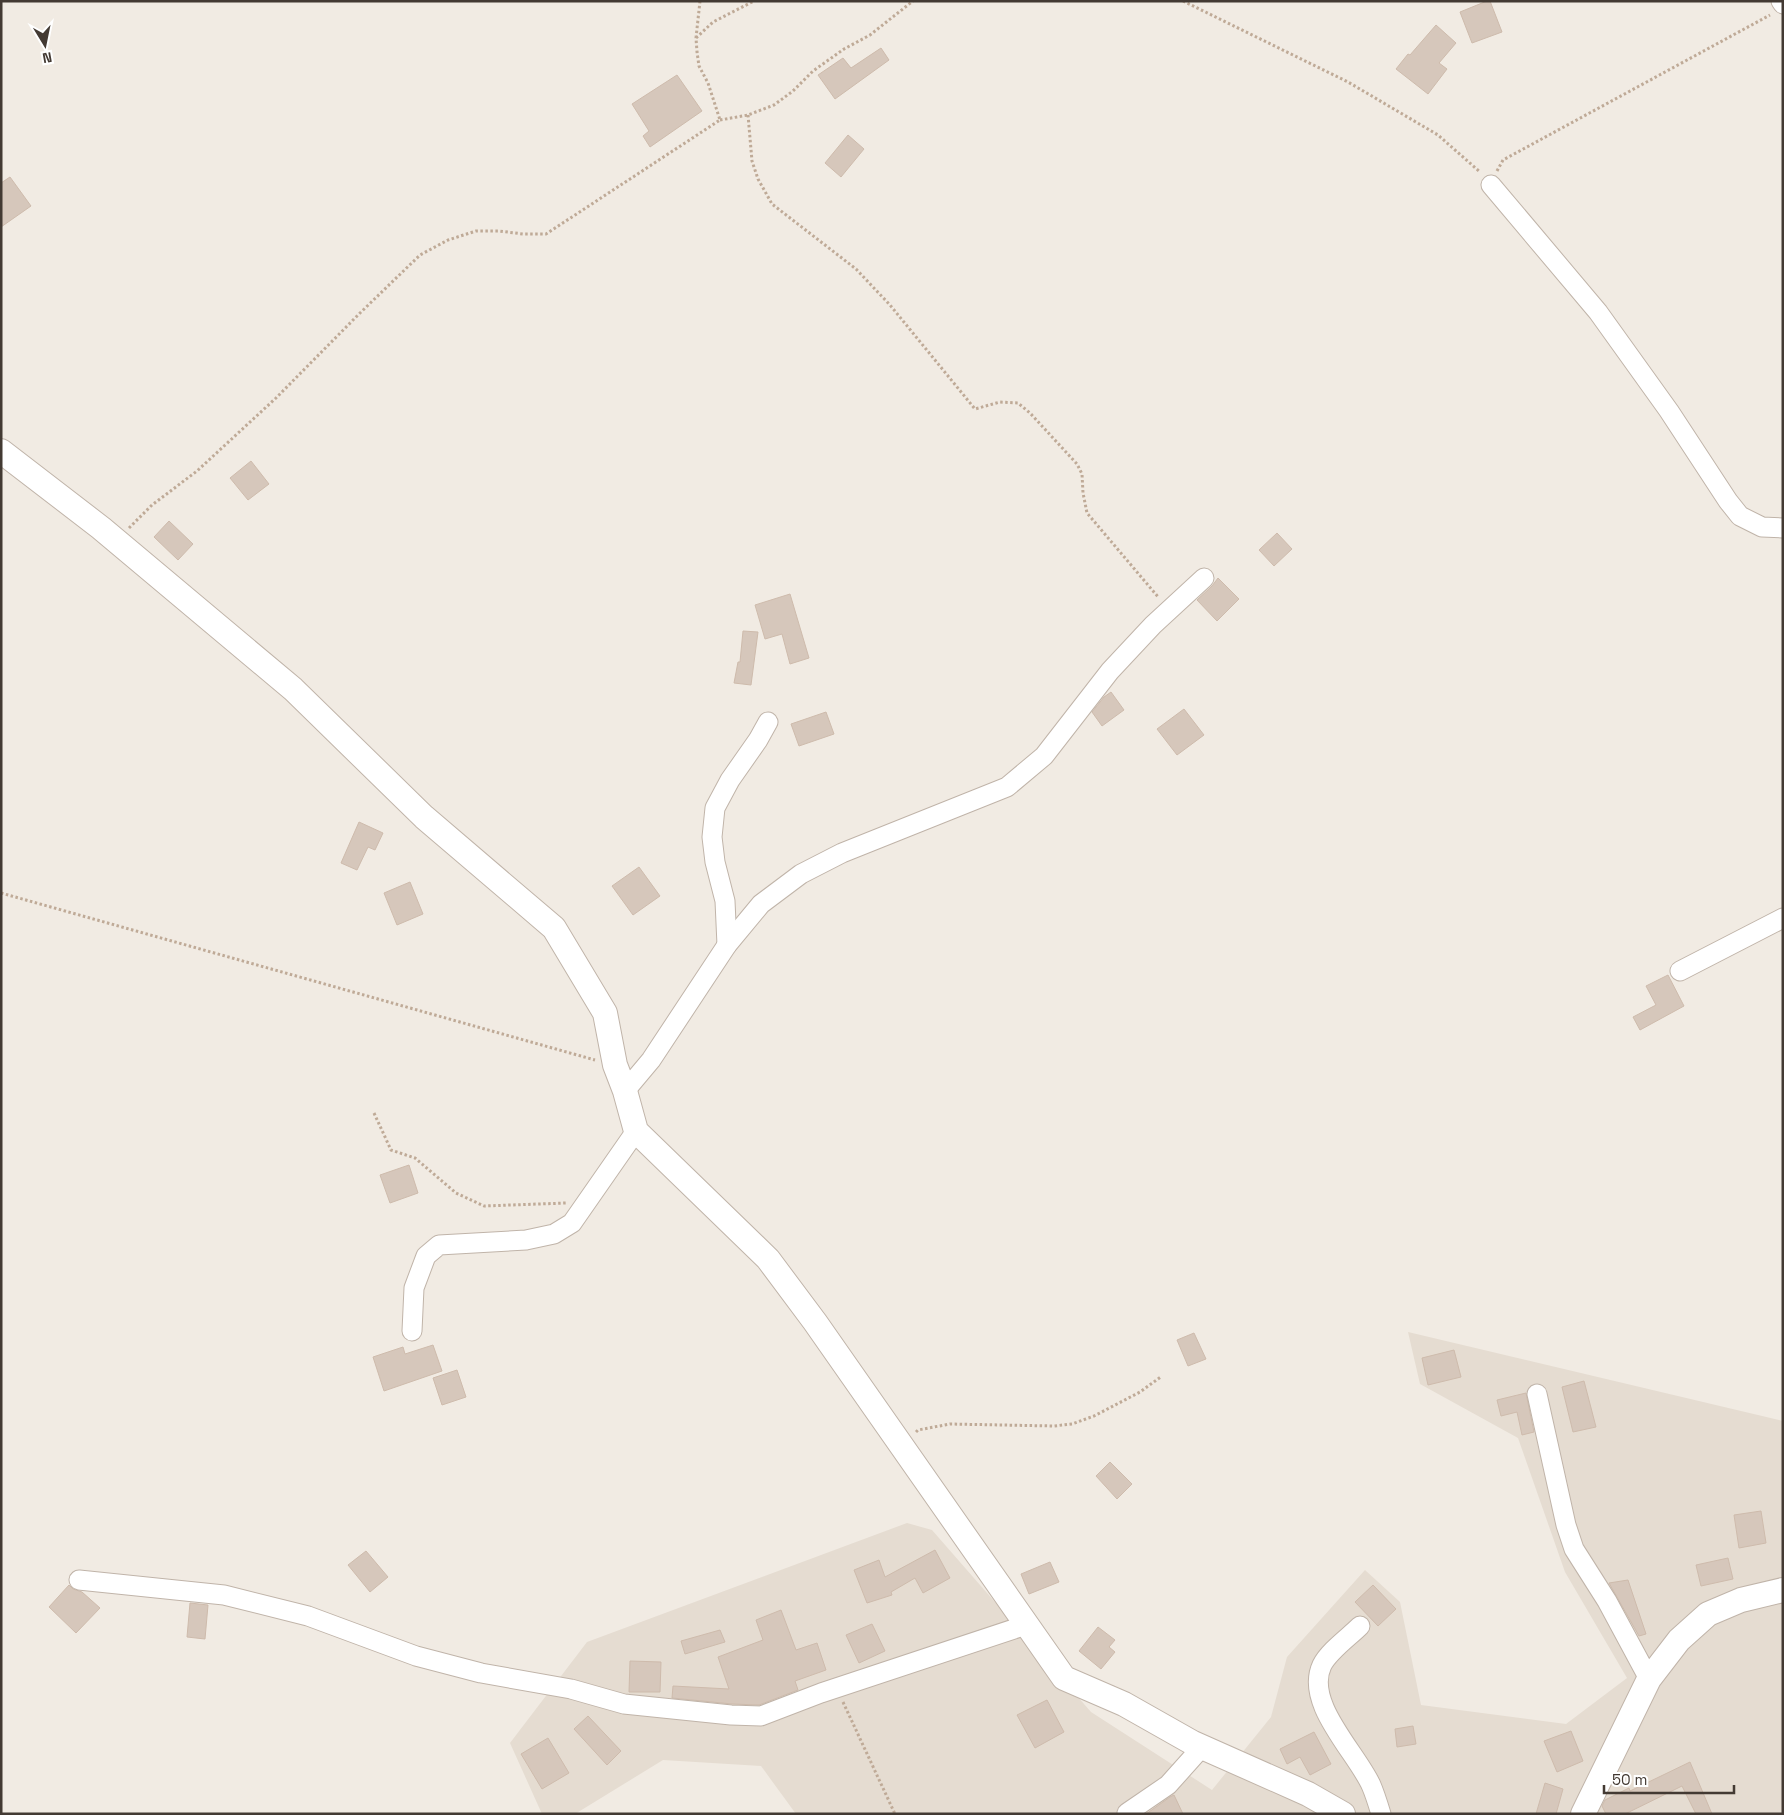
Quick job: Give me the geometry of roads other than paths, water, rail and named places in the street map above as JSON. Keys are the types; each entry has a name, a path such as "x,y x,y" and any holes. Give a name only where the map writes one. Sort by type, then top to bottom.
{"street":[{"path":"1490,184 1598,312 1669,411 1728,501 1740,516 1762,527 1783,528"},
{"path":"1,451 116,541 293,689 424,817 554,928 605,1013 614,1065 625,1091 636,1131 768,1259 815,1322 1064,1678 1124,1704 1202,1747 1308,1794 1343,1814"},
{"path":"625,1091 651,1060 727,945 761,904 801,874 842,853 1008,787 1044,756 1110,671 1169,610 1204,578"},
{"path":"727,945 725,901 715,862 712,837 715,808 730,780 768,722"},
{"path":"1680,971 1783,918"},
{"path":"412,1330 414,1288 426,1256 439,1245 526,1240 554,1234 572,1222 636,1131"},
{"path":"1537,1394 1566,1525 1574,1549 1607,1601 1649,1679"},
{"path":"79,1580 224,1595 308,1616 416,1656 481,1673 571,1689 624,1704 731,1716 761,1716 837,1688 1026,1625"},
{"path":"1584,1814 1649,1679 1678,1640 1708,1614 1741,1600 1783,1590"},
{"path":"1360,1626 1338,1646 1323,1664 1318,1681 1322,1700 1334,1727 1371,1784 1381,1814"},
{"path":"1127,1813 1168,1785 1202,1747"}]}
